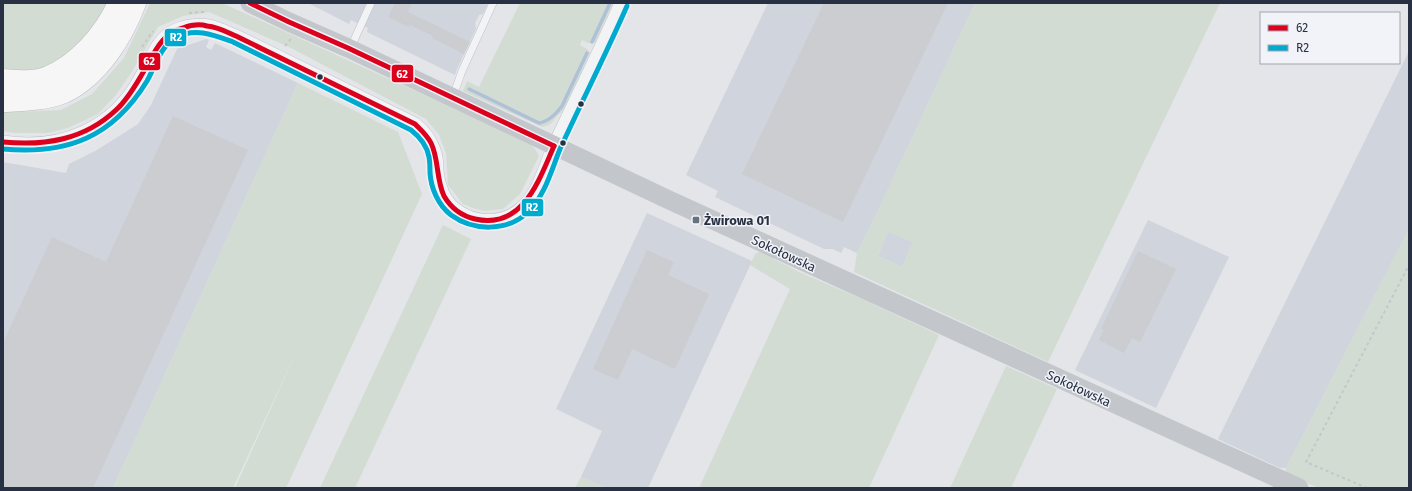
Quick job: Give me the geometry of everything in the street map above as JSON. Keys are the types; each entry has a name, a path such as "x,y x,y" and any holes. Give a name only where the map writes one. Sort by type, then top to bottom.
{"highway":[{"path":"3,80 22,82 45,79 72,64 96,41 119,3"},
{"path":"3,101 34,100 63,92 87,78 111,49 130,18 136,3"}],"street":[{"name":"Sokołowska","path":"250,3 816,268 1299,488"},
{"path":"3,142 27,145 50,143 78,136 90,130 121,106 132,93 154,51 163,39 172,32 184,28 199,25 212,27 236,36 415,124 430,140 435,152 440,184 445,197 454,208 469,217 488,221 505,217 522,208 535,189 621,3"}],"lane":[{"path":"350,49 370,3"},
{"path":"452,98 493,3"}],"path":[{"path":"1367,488 1306,462 1409,265"}],"shaded area":[{"path":"3,3 108,3 103,15 78,48 47,69 12,74 3,72"},
{"path":"150,3 222,3 531,145 539,156 520,194 503,209 484,211 463,204 448,185 446,153 439,135 426,119 289,47 209,12 183,16 158,27 131,73 116,95 98,114 68,128 48,133 14,133 3,131 3,110 17,112 61,110 92,94 124,58"},
{"path":"308,3 488,3 483,14 479,15 475,23 476,29 455,75 367,32 368,28 351,20 349,24"},
{"path":"520,3 613,3 595,43 588,43 582,40 580,45 587,49 590,53 564,109 551,124 545,127 542,127 463,91 467,81 479,87"},
{"path":"768,3 975,3 857,253 844,247 841,253 833,249 824,249 715,197 718,191 686,175"},
{"path":"975,3 1220,3 1048,362 854,272 857,253","holes":["888,232 913,242 902,267 878,256"]},
{"path":"206,39 209,40 206,47 211,50 215,43 298,83 113,488 3,488 3,162 66,173 69,164 97,150 138,124 151,105 177,49"},
{"path":"1409,51 1409,229 1286,468 1280,468 1218,439"},
{"path":"298,83 398,132 422,194 286,488 235,488 299,346 233,488 113,488"},
{"path":"647,213 752,261 648,488 606,488 581,477 602,431 556,409"},
{"path":"1148,220 1229,257 1156,408 1075,370"},
{"path":"443,225 471,239 355,488 320,488"},
{"path":"1409,229 1409,488 1319,488 1285,474 1286,468"},
{"path":"888,231 913,242 902,267 878,256"},
{"path":"761,251 774,256 773,259 799,272 860,298 939,335 869,488 699,488 790,289 750,265 755,254"},
{"path":"1006,366 1057,389 1011,488 950,488"},
{"path":"581,477 606,488 575,488"}],"building":[{"path":"395,3 412,3 408,12 470,42 464,54 432,38 433,36 388,17"},
{"path":"824,3 948,3 843,222 742,174"},
{"path":"173,116 248,150 93,488 3,488 3,343 52,237 106,262"},
{"path":"647,250 674,262 668,275 709,294 675,369 632,349 618,380 593,369"},
{"path":"1138,251 1176,269 1140,342 1132,338 1124,353 1099,340 1104,330 1101,329"}],"waterway":[{"path":"592,42 610,3"},
{"path":"469,89 539,123 546,121 562,106 587,53"}],"transit line":[{"name":"62","path":"250,3 554,146"},
{"name":"R2","path":"3,149 48,149 68,145 103,129 119,116 134,100 147,81 158,58 170,42 182,35 190,33 204,33 233,42 411,130 427,149 434,190 436,196 446,211 469,224 489,227 509,224 527,213 543,191 560,149 627,6"},
{"name":"62","path":"3,142 49,142 63,139 91,128 104,120 123,103 136,85 158,47 168,35 183,28 204,25 215,27 229,33 415,124 428,138 434,149 441,189 444,196 453,208 470,218 492,220 505,217 517,210 535,187 554,146"}],"place":[{"name":"Żwirowa 01","path":"696,220"}]}
